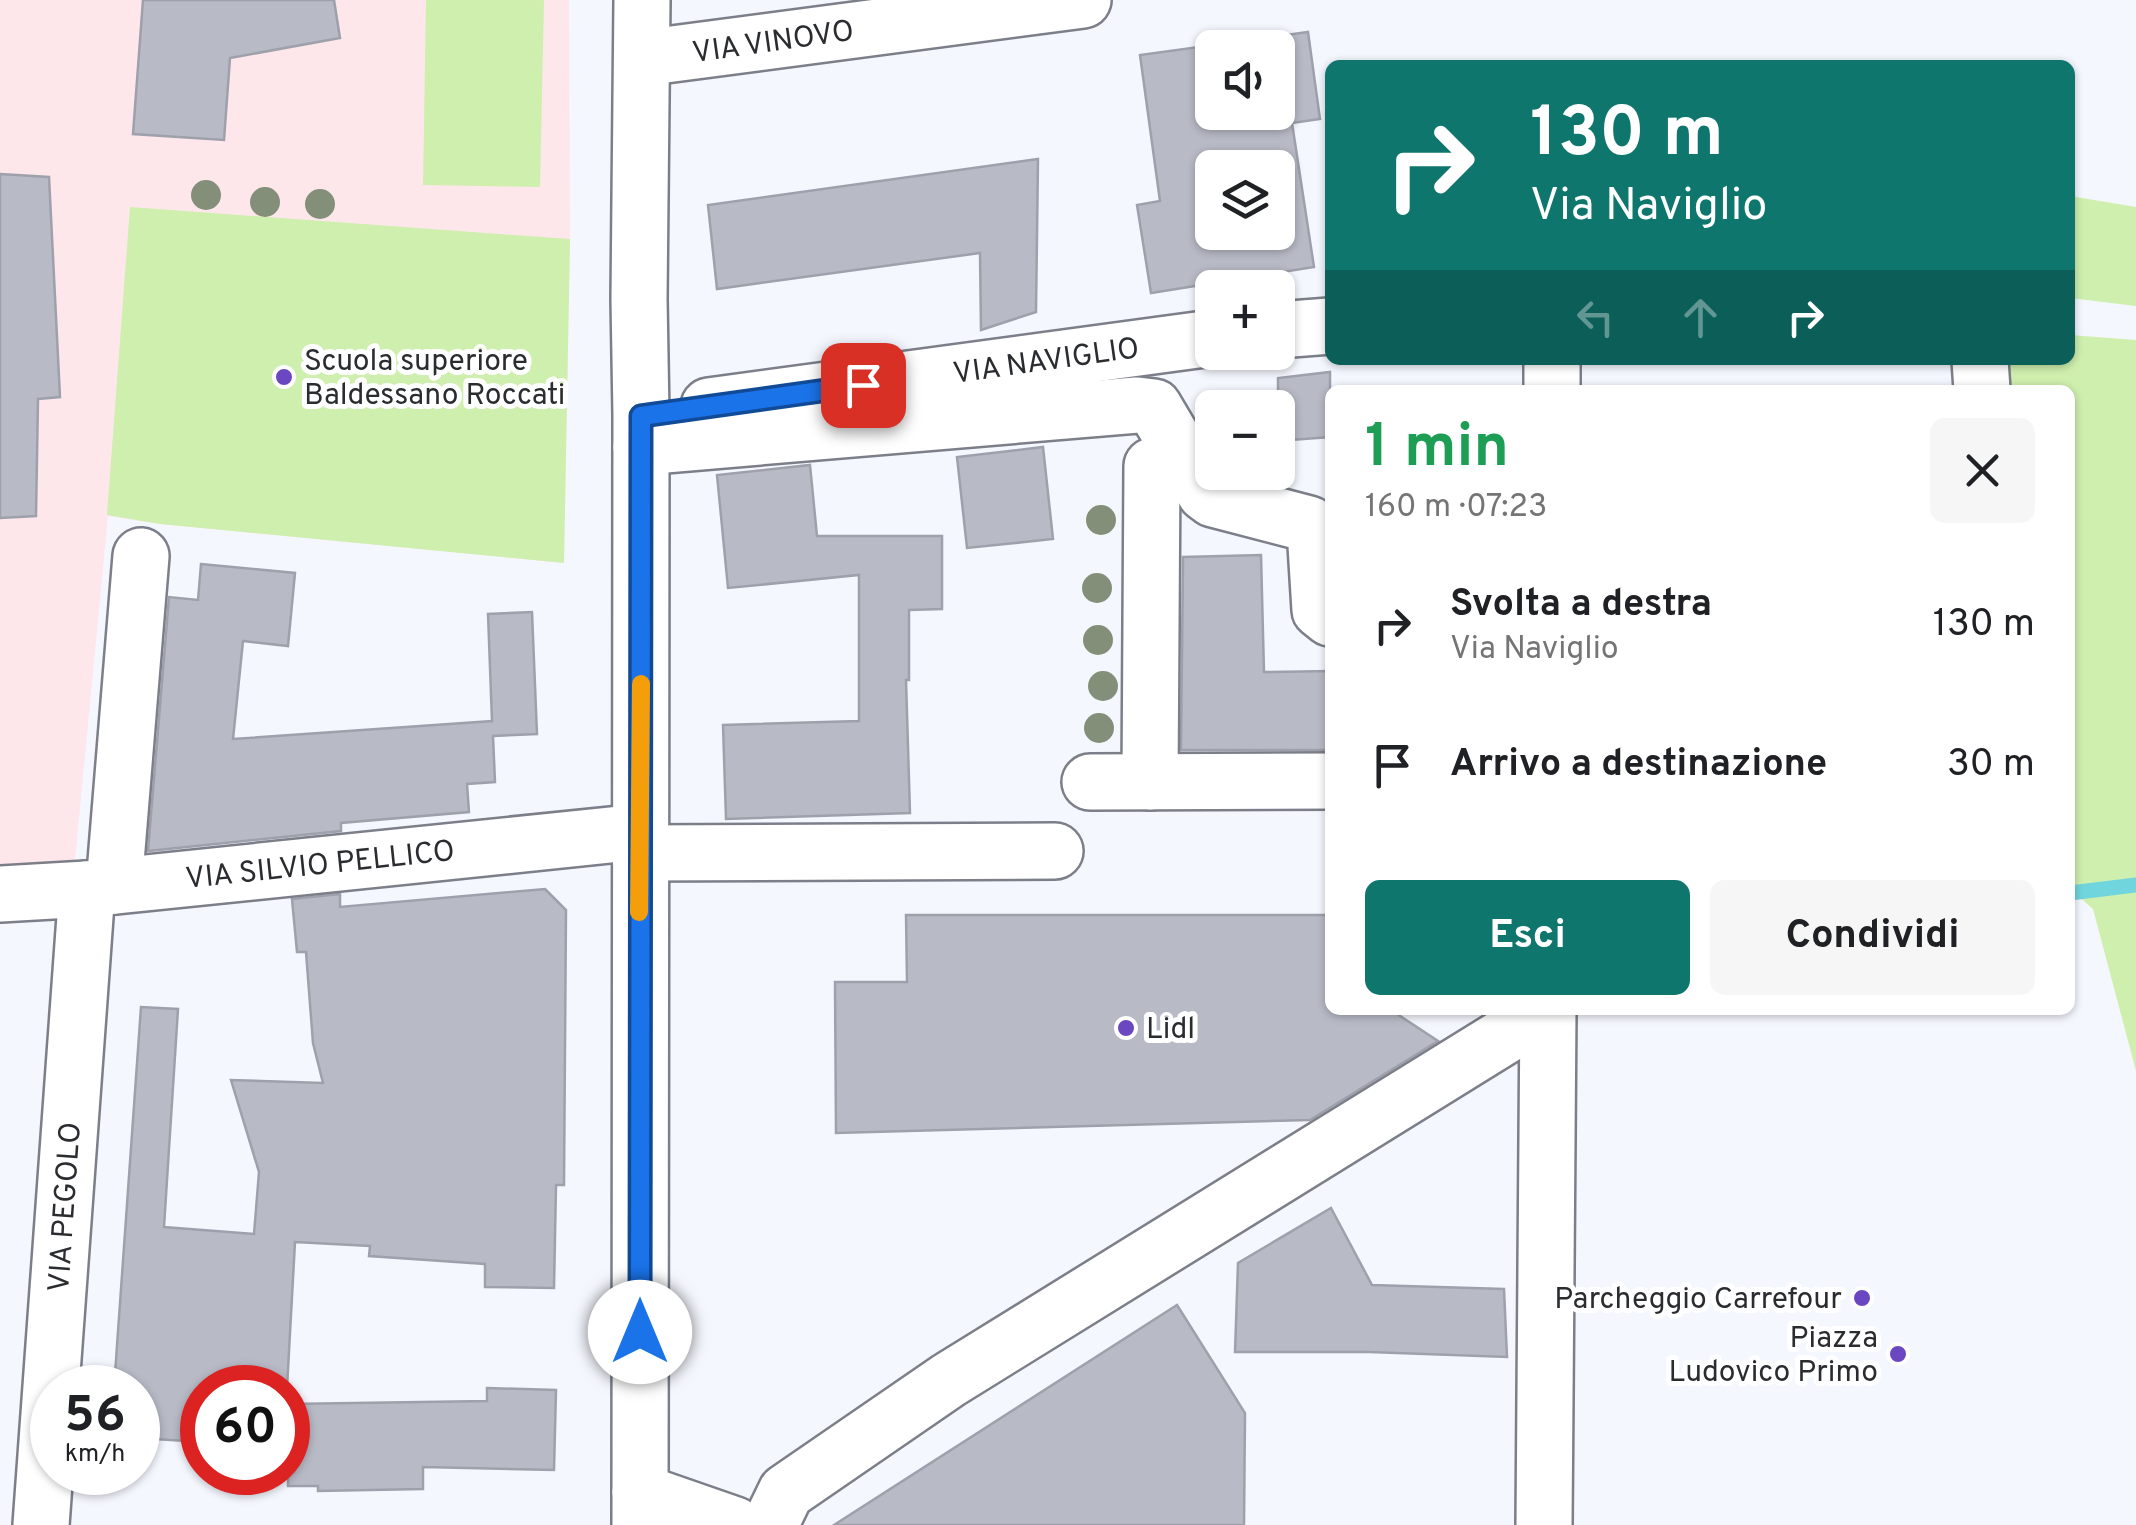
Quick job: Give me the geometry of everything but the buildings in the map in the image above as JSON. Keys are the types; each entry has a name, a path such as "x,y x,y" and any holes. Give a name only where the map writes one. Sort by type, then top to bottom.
{"street":[{"path":"642,0 640,1508 735,1525"},
{"name":"VIA VINOVO","path":"642,58 1082,0"},
{"path":"1295,329 1325,326"},
{"name":"VIA NAVIGLIO","path":"641,431 1195,340"},
{"path":"1154,407 1195,354"},
{"path":"641,431 1154,407"},
{"path":"1154,407 1204,494 1315,529 1320,610 1325,614"},
{"path":"1150,782 1152,466"},
{"name":"VIA PEGOLO","path":"41,1525 100,888 141,556"},
{"path":"1090,782 1325,781"},
{"name":"VIA SILVIO PELLICO","path":"0,894 639,843 1055,850"},
{"path":"770,1525 786,1492 949,1380 1540,1015"},
{"path":"1544,1525 1548,1015"}],"shaded area":[{"name":"Scuola superiore Baldessano Roccati","path":"0,0 569,0 570,239 564,563 108,516 75,860 0,867"}],"green space":[{"path":"426,0 544,0 540,187 423,185"},
{"path":"2075,197 2136,207 2136,306 2075,299"},
{"path":"130,207 570,239 564,563 160,524 107,515"},
{"path":"2075,335 2136,340 2136,1071 2093,909 2075,893 2075,385 2002,385 2001,365 2075,365"}],"waterway":[{"path":"2075,892 2136,885"}],"slow traffic":[{"path":"639,912 641,684"}],"place":[{"name":"Scuola superiore Baldessano Roccati","path":"284,377"},
{"name":"Lidl","path":"1126,1028"},
{"name":"Parcheggio Carrefour","path":"1862,1298"},
{"name":"Piazza Ludovico Primo","path":"1898,1354"}],"route":[{"path":"640,1332 641,416 863,385"}]}
